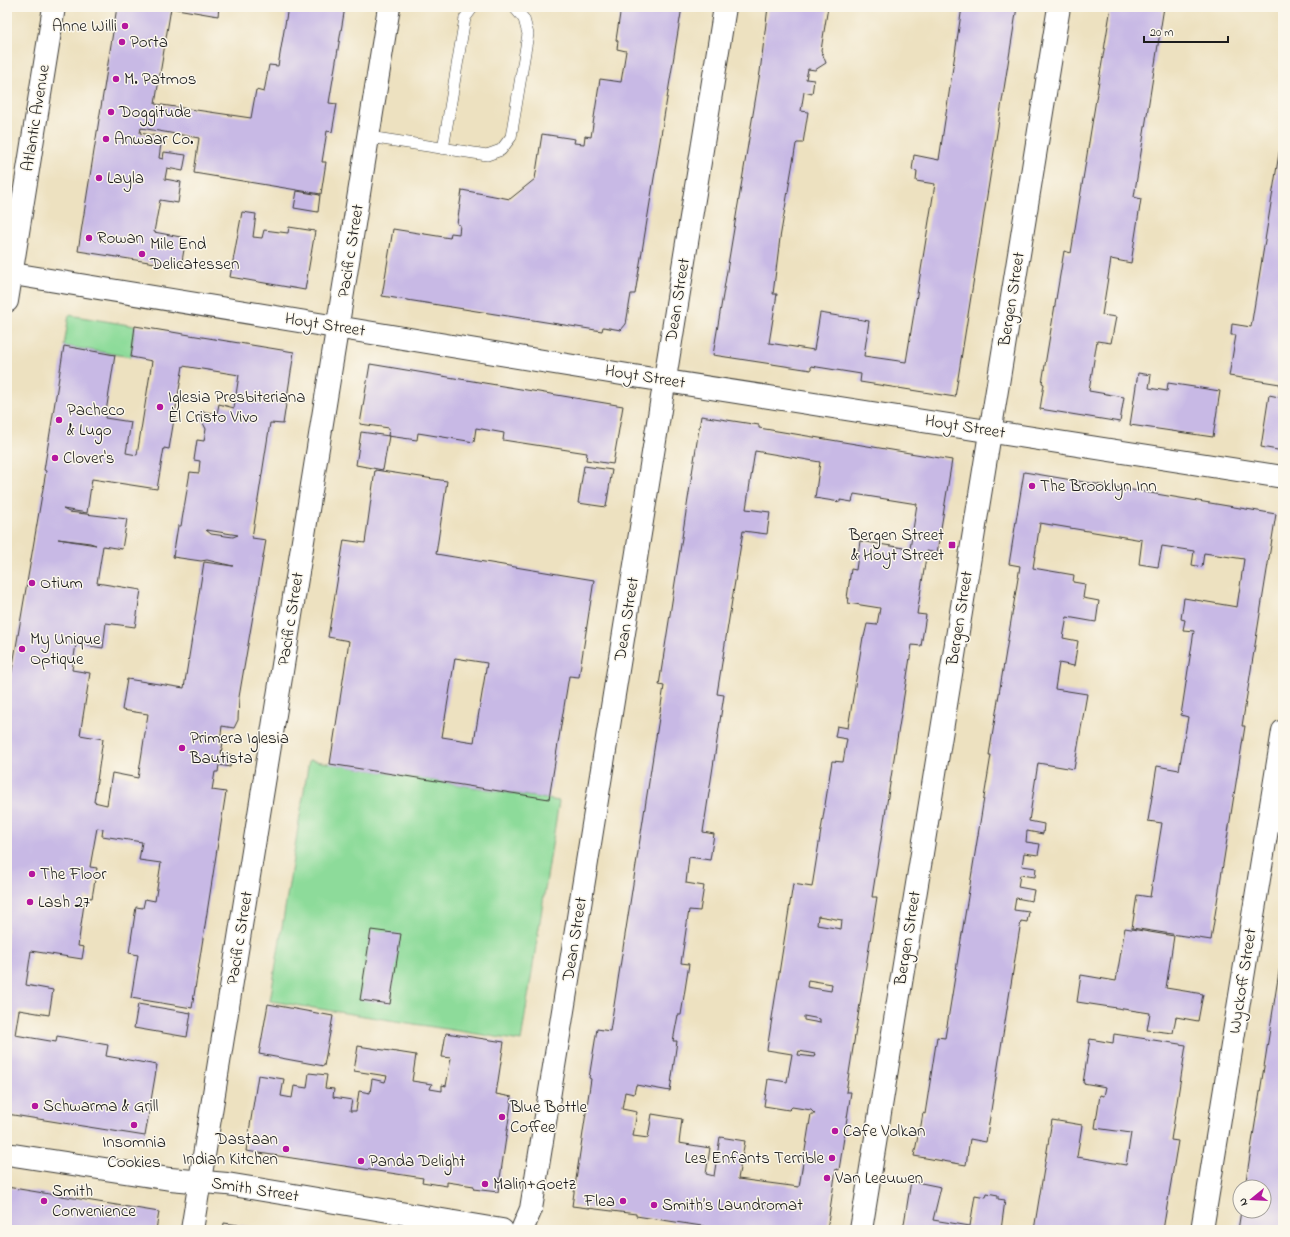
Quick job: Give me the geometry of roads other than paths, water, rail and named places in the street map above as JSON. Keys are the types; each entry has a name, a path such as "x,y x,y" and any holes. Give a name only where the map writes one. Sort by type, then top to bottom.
{"street":[{"name":"Atlantic Avenue","path":"7,301 9,273 54,7"},
{"name":"Pacific Street","path":"192,1230 390,7"},
{"name":"Dean Street","path":"522,1230 531,1209 725,7"},
{"name":"Bergen Street","path":"861,1230 1059,7"},
{"name":"Hoyt Street","path":"9,273 665,380 1283,477"},
{"name":"Wyckoff Street","path":"1202,1230 1283,731"},
{"name":"Smith Street","path":"7,1154 170,1179 227,1184 502,1230"}],"lane":[{"path":"443,149 465,18 473,7"},
{"path":"369,137 486,155 501,150 511,137 528,34 524,18 514,7"}],"place":[{"name":"Anne Willi","path":"125,26"},
{"name":"Porta","path":"122,42"},
{"name":"M. Patmos","path":"116,79"},
{"name":"Doggitude","path":"111,112"},
{"name":"Anwaar Co.","path":"106,139"},
{"name":"Layla","path":"99,178"},
{"name":"Rowan","path":"89,238"},
{"name":"Mile End Delicatessen","path":"142,254"},
{"name":"Iglesia Presbiteriana El Cristo Vivo","path":"160,407"},
{"name":"Pacheco & Lugo","path":"59,420"},
{"name":"Clover's","path":"55,458"},
{"name":"The Brooklyn Inn","path":"1032,486"},
{"name":"Bergen Street & Hoyt Street","path":"952,545"},
{"name":"Otium","path":"32,583"},
{"name":"My Unique Optique","path":"22,649"},
{"name":"Primera Iglesia Bautista","path":"182,748"},
{"name":"The Floor","path":"32,874"},
{"name":"Lash 27","path":"30,902"},
{"name":"Schwarma & Grill","path":"35,1106"},
{"name":"Blue Bottle Coffee","path":"502,1117"},
{"name":"Insomnia Cookies","path":"134,1125"},
{"name":"Cafe Volkan","path":"835,1131"},
{"name":"Dastaan Indian Kitchen","path":"286,1149"},
{"name":"Les Enfants Terrible","path":"832,1158"},
{"name":"Panda Delight","path":"361,1161"},
{"name":"Van Leeuwen","path":"827,1178"},
{"name":"Malin+Goetz","path":"485,1184"},
{"name":"Smith Convenience","path":"44,1201"},
{"name":"Flea","path":"623,1201"},
{"name":"Smith’s Laundromat","path":"654,1205"}]}
